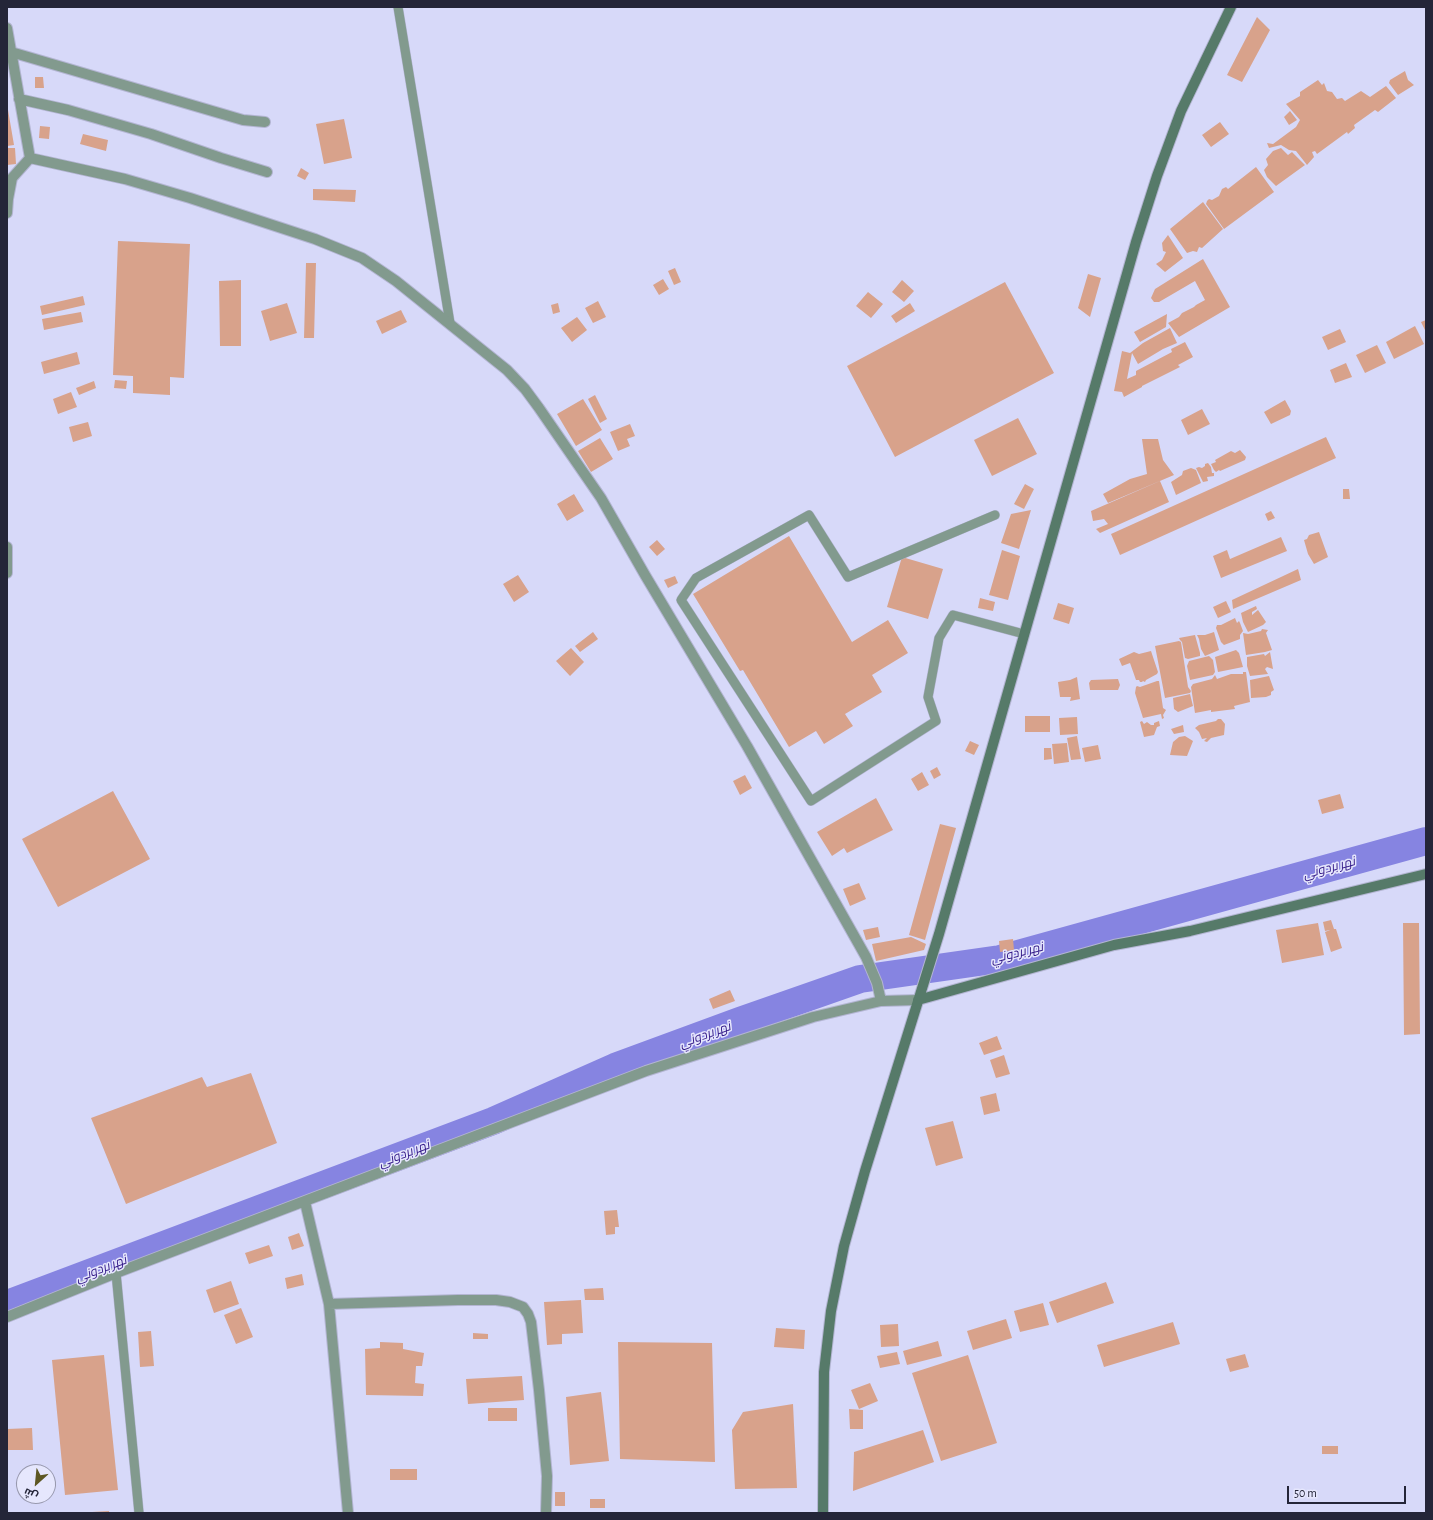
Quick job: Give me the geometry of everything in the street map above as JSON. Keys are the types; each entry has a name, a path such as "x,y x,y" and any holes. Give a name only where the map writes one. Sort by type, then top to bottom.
{"main road":[{"path":"823,1513 824,1372 831,1311 844,1246 865,1171 939,934 1136,242 1157,176 1181,111 1231,7"},
{"path":"918,1000 1114,945 1190,931 1426,874"}],"street":[{"path":"7,28 30,158"},
{"path":"11,52 243,120 265,122"},
{"path":"19,99 68,110 151,134 267,172"},
{"path":"30,158 125,179 190,198 315,239 362,258 396,281 507,370 526,389 601,498 645,576 747,746 866,957 877,983 881,1001"},
{"path":"7,213 12,178 30,158"},
{"path":"7,547 7,573"},
{"path":"7,1317 646,1071 813,1017 881,1001 918,1000"},
{"path":"306,1202 329,1304 348,1513"},
{"path":"329,1304 481,1300 510,1302 522,1307 532,1322 547,1476 546,1513"}],"lane":[{"path":"398,7 450,323"},
{"path":"995,515 848,577 809,515 696,578 681,600 811,801 936,721 928,697 939,638 953,615 1024,634"},
{"path":"116,1274 139,1513"}],"building":[{"path":"1257,17 1270,30 1242,82 1227,75"},
{"path":"1405,71 1408,80 1414,85 1398,95 1389,83 1390,80"},
{"path":"35,77 43,77 44,88 35,88"},
{"path":"1318,80 1322,85 1324,83 1327,91 1332,92 1337,99 1342,98 1345,101 1361,91 1370,97 1386,86 1396,98 1378,112 1375,110 1354,125 1355,128 1348,134 1347,132 1317,154 1315,151 1312,152 1314,157 1307,165 1296,151 1289,150 1281,145 1269,148 1267,143 1273,144 1296,127 1300,120 1286,104 1300,96 1300,92"},
{"path":"7,104 14,145 7,146"},
{"path":"1290,111 1297,120 1289,125 1284,117"},
{"path":"344,119 352,158 324,164 316,124"},
{"path":"1220,122 1229,134 1211,147 1202,135"},
{"path":"40,126 50,127 49,139 39,138"},
{"path":"83,134 108,140 106,151 80,144"},
{"path":"7,148 15,148 16,164 7,165"},
{"path":"1281,148 1288,155 1292,152 1305,165 1276,186 1267,177 1264,170 1268,165 1266,159 1273,151"},
{"path":"1256,167 1274,192 1224,229 1206,204 1207,201 1219,196 1222,189 1226,187 1228,189"},
{"path":"301,168 309,173 305,180 297,176"},
{"path":"313,189 356,190 355,202 313,200"},
{"path":"1203,202 1223,229 1202,248 1199,247 1197,252 1193,251 1187,253 1170,229"},
{"path":"1168,235 1183,258 1165,272 1156,264 1162,260 1166,252 1163,251 1162,243"},
{"path":"118,241 190,244 184,378 170,377 170,395 133,393 133,376 113,375"},
{"path":"1203,259 1230,307 1179,337 1168,323 1205,300 1195,281 1159,302 1154,302 1151,298 1155,289"},
{"path":"306,263 316,263 314,338 304,338"},
{"path":"675,268 681,282 674,285 668,271"},
{"path":"1088,274 1101,278 1090,317 1078,308"},
{"path":"663,279 669,289 659,295 653,285"},
{"path":"241,280 241,346 220,346 219,281"},
{"path":"902,280 914,291 904,302 892,292"},
{"path":"1005,282 1054,373 895,457 847,366"},
{"path":"868,292 883,304 871,318 856,306"},
{"path":"83,296 85,305 42,315 40,306"},
{"path":"598,301 606,317 593,323 585,308"},
{"path":"287,303 297,333 270,341 261,311"},
{"path":"558,303 560,312 553,314 551,305"},
{"path":"910,303 915,311 896,323 891,316"},
{"path":"401,310 407,322 382,334 376,321"},
{"path":"81,312 83,322 44,330 42,319"},
{"path":"1167,314 1166,327 1140,342 1134,332"},
{"path":"577,317 587,330 572,342 561,328"},
{"path":"1426,320 1426,332 1421,322"},
{"path":"1415,326 1424,344 1394,359 1386,342"},
{"path":"1170,328 1177,343 1163,349 1138,364 1132,353 1127,379 1136,375 1136,371 1172,352 1171,349 1185,342 1193,357 1178,365 1180,367 1124,397 1122,392 1114,391 1122,351 1130,353 1143,343"},
{"path":"1340,329 1346,342 1328,350 1322,337"},
{"path":"1377,345 1386,363 1365,373 1356,355"},
{"path":"77,352 80,364 44,374 41,362"},
{"path":"1346,363 1352,377 1335,383 1330,370"},
{"path":"115,380 127,381 126,389 114,388"},
{"path":"94,381 96,388 79,395 76,388"},
{"path":"71,392 77,407 58,414 53,399"},
{"path":"595,395 607,419 600,423 588,399"},
{"path":"583,399 602,430 576,446 557,414"},
{"path":"1285,400 1291,411 1290,415 1271,424 1264,412"},
{"path":"1202,409 1210,424 1188,435 1181,420"},
{"path":"1018,418 1037,454 992,476 974,440"},
{"path":"88,422 92,436 73,442 69,427"},
{"path":"630,424 635,436 627,439 630,446 618,451 610,432"},
{"path":"1326,437 1336,458 1120,555 1111,534"},
{"path":"600,438 613,459 591,472 578,451"},
{"path":"1142,439 1158,439 1163,460 1174,475 1108,503 1103,494 1130,479 1147,474"},
{"path":"1240,450 1246,457 1245,460 1220,471 1219,470 1216,472 1214,470 1211,464 1216,462 1215,460 1231,451 1235,453"},
{"path":"1208,463 1211,467 1212,473 1214,473 1214,476 1207,477 1208,481 1203,482 1196,468 1202,468"},
{"path":"1191,468 1196,470 1201,483 1176,495 1171,482 1182,475 1183,471"},
{"path":"1160,481 1169,502 1100,533 1096,529 1108,524 1104,519 1093,521 1091,511"},
{"path":"1025,484 1034,489 1024,509 1014,504"},
{"path":"1343,489 1349,489 1350,499 1343,499"},
{"path":"574,494 584,511 567,521 557,504"},
{"path":"1031,510 1019,549 1001,543 1011,514"},
{"path":"1271,511 1275,518 1268,521 1265,514"},
{"path":"1319,532 1328,557 1314,564 1308,554 1304,540 1307,539 1309,535"},
{"path":"789,536 852,642 888,620 908,653 872,675 882,692 845,714 853,726 824,744 816,731 789,747 743,670 740,671 693,594"},
{"path":"1281,537 1287,551 1221,578 1213,556 1227,550 1230,559"},
{"path":"657,540 665,549 657,556 649,547"},
{"path":"1002,550 1020,556 1008,600 989,595"},
{"path":"902,557 943,569 928,619 887,607"},
{"path":"1298,569 1301,580 1233,609 1232,600"},
{"path":"518,575 529,592 514,602 503,584"},
{"path":"675,576 678,583 668,588 664,580"},
{"path":"980,598 995,602 993,611 978,608"},
{"path":"1226,601 1231,612 1218,618 1213,607"},
{"path":"1058,603 1074,608 1069,624 1053,619"},
{"path":"1256,606 1257,609 1252,612 1252,615 1258,610 1266,622 1248,632 1243,622 1241,613"},
{"path":"1235,618 1237,623 1239,621 1243,631 1240,635 1240,639 1224,645 1221,642 1216,628 1217,625 1221,625"},
{"path":"1262,629 1268,630 1266,633 1272,650 1246,655 1243,633 1248,634 1261,631"},
{"path":"593,632 598,639 580,652 575,646"},
{"path":"1214,632 1219,650 1205,656 1201,649 1197,635 1205,635"},
{"path":"1195,635 1200,656 1188,659 1185,658 1182,642 1179,638"},
{"path":"1179,641 1181,642 1188,687 1191,691 1190,693 1165,698 1155,646"},
{"path":"571,648 584,662 570,676 556,661"},
{"path":"1236,650 1239,653 1243,667 1218,672 1215,657"},
{"path":"1151,651 1158,672 1145,682 1136,680 1130,663 1122,666 1119,659 1134,652 1139,654"},
{"path":"1270,652 1273,669 1267,667 1265,669 1268,674 1250,676 1247,666 1247,657 1264,654 1265,656"},
{"path":"1209,656 1213,660 1215,672 1213,675 1190,680 1187,666 1189,661"},
{"path":"1243,672 1246,672 1250,702 1234,706 1235,709 1211,712 1211,710 1195,713 1191,687 1193,684 1212,679 1215,675 1217,679 1231,674 1243,674"},
{"path":"1269,676 1274,690 1271,692 1271,695 1266,697 1251,698 1250,680"},
{"path":"1077,677 1080,699 1070,701 1071,697 1060,697 1058,682"},
{"path":"1118,679 1120,685 1118,690 1090,690 1089,683 1091,680"},
{"path":"1159,681 1163,708 1166,710 1163,715 1164,718 1162,719 1161,714 1143,718 1135,693 1136,687"},
{"path":"1190,694 1193,706 1178,712 1174,709 1173,698"},
{"path":"1025,716 1050,716 1050,732 1025,732"},
{"path":"1077,717 1078,734 1060,735 1059,718"},
{"path":"1221,719 1225,724 1224,735 1211,738 1207,742 1204,741 1207,738 1202,739 1199,732 1195,728 1199,725 1216,721"},
{"path":"1142,721 1144,724 1147,722 1154,725 1154,723 1159,721 1160,726 1157,727 1154,735 1144,737 1140,722"},
{"path":"1183,725 1184,732 1174,734 1171,729"},
{"path":"1077,736 1081,759 1071,760 1067,738"},
{"path":"1185,736 1193,741 1187,756 1170,755 1173,742 1179,737"},
{"path":"970,741 979,745 974,755 965,751"},
{"path":"1067,743 1069,762 1054,764 1052,744"},
{"path":"1098,745 1101,759 1085,762 1082,748"},
{"path":"1044,748 1051,748 1052,759 1044,760"},
{"path":"937,767 941,775 934,779 930,771"},
{"path":"922,772 929,785 918,791 911,779"},
{"path":"745,775 752,788 740,795 733,781"},
{"path":"113,791 150,859 58,907 22,839"},
{"path":"1340,794 1344,808 1322,814 1318,800"},
{"path":"876,798 893,830 847,853 844,848 832,856 817,832"},
{"path":"940,824 956,828 925,940 909,935"},
{"path":"859,883 866,899 850,906 843,889"},
{"path":"1331,920 1334,929 1336,929 1342,948 1331,952 1325,932 1330,930 1325,931 1323,922"},
{"path":"1318,923 1324,955 1282,963 1276,930"},
{"path":"1403,923 1419,923 1420,1034 1404,1035"},
{"path":"878,927 880,937 866,940 863,930"},
{"path":"911,937 926,944 924,950 876,961 872,944"},
{"path":"1013,939 1014,950 1000,952 999,941"},
{"path":"730,990 735,1001 713,1009 709,999"},
{"path":"997,1036 1002,1049 984,1055 979,1043"},
{"path":"1004,1055 1010,1074 996,1078 990,1060"},
{"path":"251,1073 277,1143 126,1204 91,1118 202,1077 207,1087"},
{"path":"996,1093 1000,1111 984,1115 980,1097"},
{"path":"953,1121 963,1158 936,1166 925,1128"},
{"path":"617,1210 619,1227 615,1227 615,1234 606,1235 604,1211"},
{"path":"299,1233 304,1246 292,1250 288,1237"},
{"path":"269,1245 273,1256 249,1264 245,1253"},
{"path":"302,1274 304,1285 287,1289 285,1278"},
{"path":"231,1281 239,1304 214,1313 206,1290"},
{"path":"1106,1282 1114,1303 1057,1323 1049,1302"},
{"path":"603,1288 604,1300 585,1300 584,1289"},
{"path":"581,1300 583,1333 562,1334 562,1344 547,1345 544,1302"},
{"path":"1043,1303 1049,1325 1020,1332 1014,1311"},
{"path":"241,1308 253,1337 236,1344 224,1315"},
{"path":"1006,1319 1012,1338 973,1350 967,1331"},
{"path":"1173,1322 1180,1344 1104,1367 1097,1345"},
{"path":"898,1324 899,1346 881,1347 880,1325"},
{"path":"776,1328 805,1330 804,1349 774,1347"},
{"path":"151,1331 154,1366 140,1367 138,1332"},
{"path":"473,1333 488,1334 488,1339 473,1339"},
{"path":"938,1341 942,1356 907,1365 903,1351"},
{"path":"380,1342 403,1343 403,1349 424,1353 422,1366 416,1366 415,1383 424,1384 423,1396 366,1395 365,1349 380,1348"},
{"path":"618,1342 712,1343 715,1462 620,1459"},
{"path":"897,1352 900,1364 880,1368 877,1356"},
{"path":"1245,1354 1249,1367 1230,1372 1226,1359"},
{"path":"104,1355 118,1490 65,1495 52,1360"},
{"path":"968,1355 997,1443 941,1461 912,1373"},
{"path":"522,1376 524,1400 468,1404 466,1379"},
{"path":"870,1383 878,1401 859,1409 851,1390"},
{"path":"601,1392 609,1461 570,1465 566,1397"},
{"path":"793,1404 797,1488 735,1489 732,1430 743,1412"},
{"path":"488,1408 517,1408 517,1421 488,1421"},
{"path":"849,1409 863,1410 863,1429 850,1429"},
{"path":"32,1428 33,1450 7,1450 7,1429"},
{"path":"923,1430 934,1462 853,1491 854,1452"},
{"path":"1322,1446 1338,1446 1338,1454 1322,1454"},
{"path":"390,1469 417,1469 417,1480 390,1480"},
{"path":"555,1492 565,1492 565,1506 555,1506"},
{"path":"590,1499 605,1499 605,1508 590,1508"},
{"path":"109,1511 109,1513 92,1513 92,1512"}],"waterway":[{"name":"نهر بردوني","path":"7,1304 493,1121 615,1067 860,979 1000,959 1426,841"}]}
